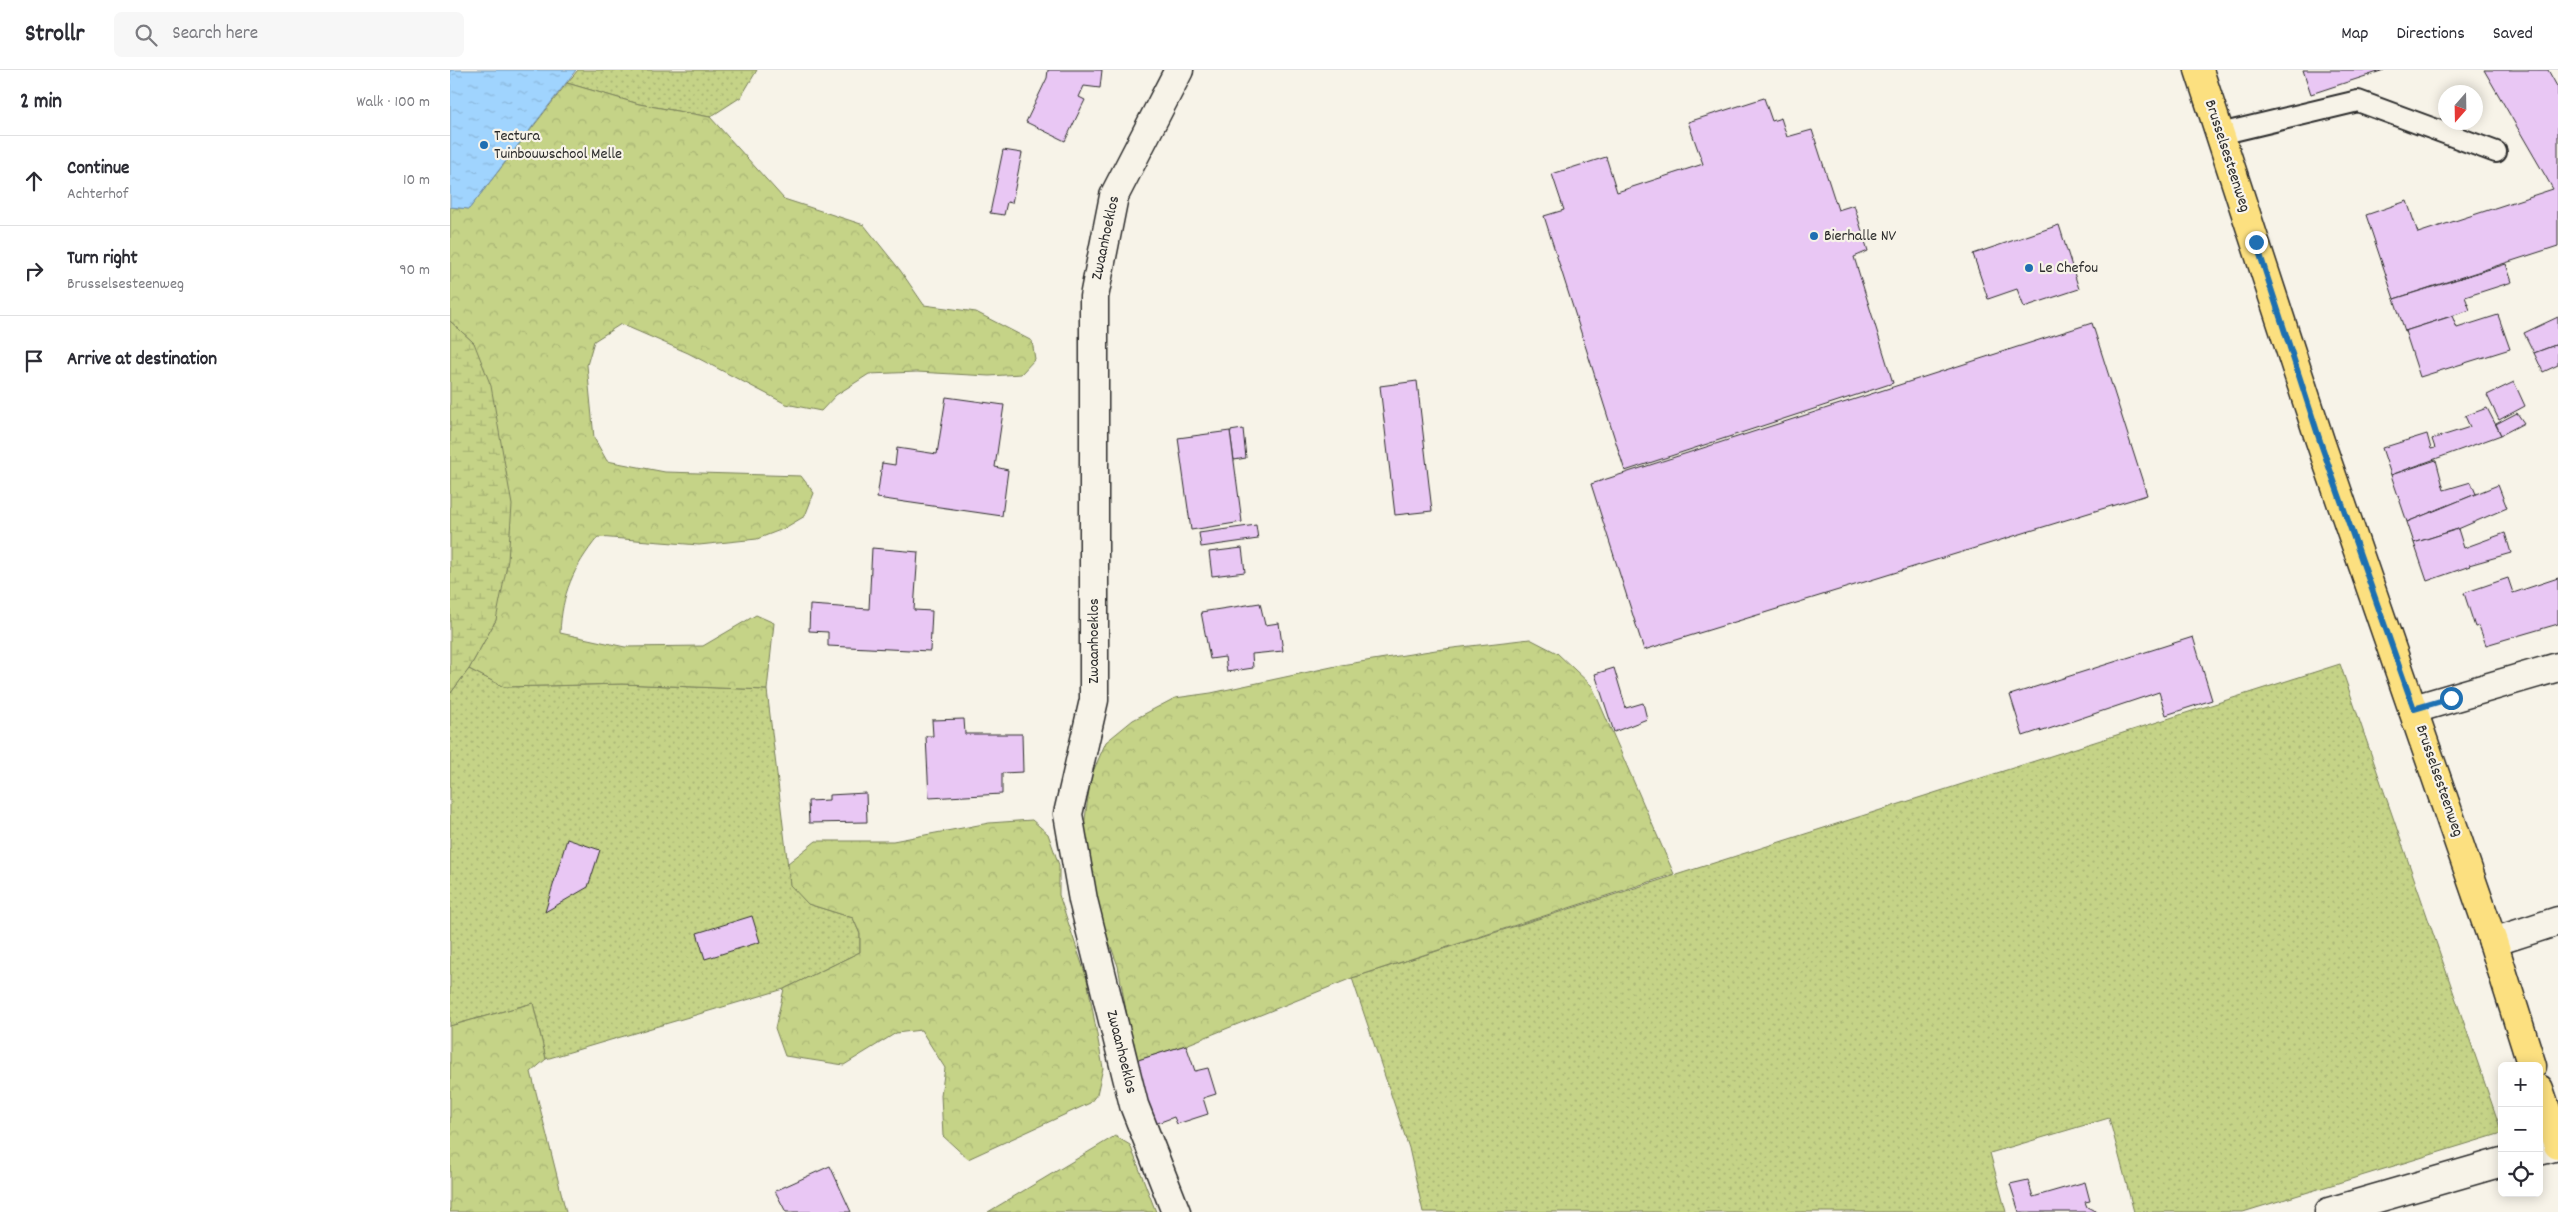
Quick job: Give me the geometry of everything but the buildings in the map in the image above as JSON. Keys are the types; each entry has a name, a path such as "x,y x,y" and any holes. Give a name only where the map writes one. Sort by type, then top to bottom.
{"main road":[{"name":"Brusselsesteenweg","path":"2199,70 2320,441 2494,942 2531,1062"},
{"path":"2543,1101 2558,1145"}],"street":[{"name":"Zwaanhoeklos","path":"1176,1212 1134,1105 1083,900 1068,814 1094,700 1094,297 1114,196 1179,70"},
{"path":"2414,709 2558,668"},
{"path":"2494,942 2558,922"},
{"path":"2543,1150 2558,1145"},
{"path":"2329,1212 2498,1163"}],"lane":[{"path":"2220,134 2358,101 2496,152"}],"green space":[{"path":"578,70 757,70 741,97 710,117 639,104 567,83"},
{"path":"567,83 639,104 710,117 784,199 864,225 900,270 924,305 976,312 1032,341 1035,359 1021,374 989,376 917,372 869,374 836,395 821,411 786,404 688,353 621,324 594,341 587,365 594,438 607,461 665,472 801,476 814,493 805,516 783,529 757,539 699,545 598,537 582,559 570,582 563,605 560,633 625,647 703,646 756,615 774,623 767,690 622,684 504,687 469,669 496,620 474,343 450,321 450,207 469,209"},
{"path":"450,321 474,343 491,386 512,505 508,560 496,620 469,669 450,694"},
{"path":"1530,639 1557,653 1592,686 1674,874 1352,978 1186,1045 1135,1061 1118,966 1099,914 1089,871 1084,826 1091,776 1106,742 1133,720 1175,698 1211,693 1341,665 1436,650"},
{"path":"2340,664 2498,1121 2498,1134 2243,1212 2134,1212 2109,1118 1990,1153 2006,1212 1423,1212 1409,1148 1352,978"},
{"path":"469,669 504,687 622,684 767,690 790,884 808,904 853,918 860,934 860,952 784,989 546,1059 533,1003 450,1026 450,694"},
{"path":"1032,820 1048,834 1059,865 1059,895 1087,979 1103,1068 1097,1094 1090,1103 968,1159 943,1136 941,1095 945,1068 921,1030 896,1033 844,1065 785,1056 775,1028 784,989 860,952 860,934 853,918 808,904 790,885 788,863 816,841 893,841 989,823"},
{"path":"533,1003 546,1059 531,1072 566,1212 450,1212 450,1026"},
{"path":"1115,1136 1130,1145 1156,1212 988,1212"}],"water":[{"name":"Tectura Tuinbouwschool Melle","path":"450,70 576,70 469,209 450,207"}],"place":[{"name":"Tectura Tuinbouwschool Melle","path":"484,145"},
{"name":"Bierhalle NV","path":"1814,236"},
{"name":"Le Chefou","path":"2029,268"}],"route":[{"path":"2256,242 2320,441 2414,709 2451,698"}]}
